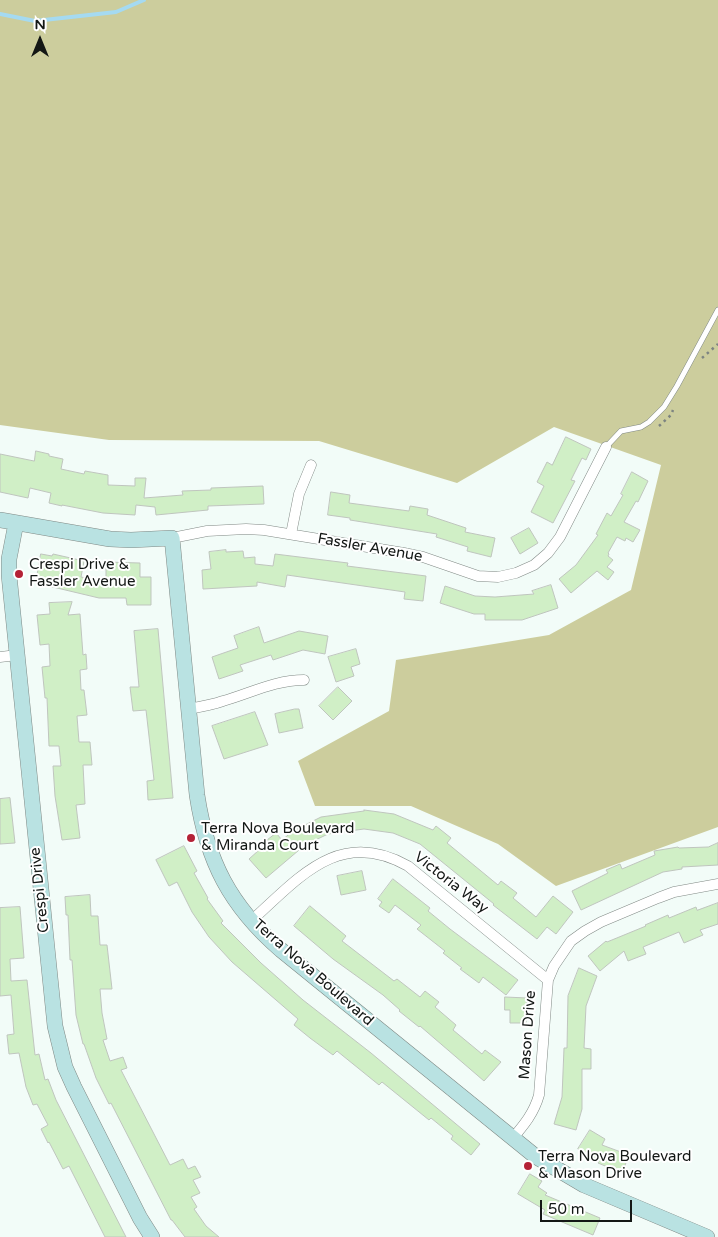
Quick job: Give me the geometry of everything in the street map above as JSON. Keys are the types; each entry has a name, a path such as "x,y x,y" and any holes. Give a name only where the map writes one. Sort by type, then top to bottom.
{"street":[{"name":"Fassler Avenue","path":"0,520 110,539 131,540 172,538 226,529 264,530 423,557 478,576 498,577 516,573 534,565 548,553 556,542 606,446"},
{"path":"291,534 299,494 311,465"},
{"name":"Crespi Drive","path":"16,523 9,559 9,575 52,1004 59,1047 74,1087 140,1218 152,1237"},
{"name":"Terra Nova Boulevard","path":"172,538 196,795 200,820 215,865 251,921 281,950 512,1139 550,1166 584,1185 707,1237"},
{"path":"0,657 17,655"},
{"path":"188,709 224,701 270,684 304,680"},
{"name":"Victoria Way","path":"251,921 316,864 336,856 356,852 374,853 392,857 408,866 548,980"},
{"name":"Mason Drive","path":"512,1139 531,1116 536,1106 539,1095 548,980 554,966 571,941 601,922 674,892 718,884"}],"lane":[{"name":"Fassler Avenue","path":"606,446 621,431 641,427 664,407 718,310"}],"green space":[{"path":"0,0 718,0 718,827 556,886 498,844 411,806 315,806 298,761 389,711 396,660 549,635 631,590 661,465 554,427 457,483 319,441 109,440 0,425"}],"building":[{"path":"566,437 591,449 586,460 582,458 571,480 575,481 553,523 531,512 544,486 537,482 547,462 552,465"},
{"path":"36,451 63,459 61,469 84,474 85,471 108,475 108,485 135,486 135,478 146,478 144,498 183,495 182,491 211,490 211,488 263,486 264,504 208,506 208,510 156,515 155,507 136,505 135,515 103,513 49,503 51,493 30,488 28,498 0,492 0,454 34,461"},
{"path":"632,472 648,481 638,502 636,501 624,522 640,530 633,542 626,538 625,541 617,537 608,553 608,556 613,560 607,567 614,572 608,580 597,571 571,593 559,579 576,565 598,535 596,534 607,513 611,516 623,495 621,494"},
{"path":"331,492 350,495 349,503 409,511 410,506 428,509 427,515 466,528 465,532 495,538 491,557 467,551 468,547 436,537 437,534 328,515"},
{"path":"529,528 538,543 520,554 511,538"},
{"path":"226,550 226,552 243,551 244,558 255,557 255,564 273,566 275,554 348,563 347,566 426,576 423,601 404,599 405,592 287,575 285,587 257,582 257,586 203,589 202,570 211,569 209,552"},
{"path":"41,554 52,556 53,554 84,561 81,577 106,582 106,562 140,563 140,577 151,577 151,605 127,605 126,598 99,598 36,583"},
{"path":"551,585 558,608 522,620 485,620 485,614 474,614 440,603 445,586 475,596 495,597 534,594 532,591"},
{"path":"72,602 68,615 80,614 83,655 86,654 87,669 80,670 81,690 84,690 87,715 77,716 79,742 90,742 92,765 83,765 85,804 76,805 80,838 62,840 55,796 53,766 61,766 59,746 49,746 47,698 45,698 42,667 50,666 49,644 40,645 37,615 50,614 49,603"},
{"path":"259,627 264,643 299,631 328,636 325,654 303,650 273,660 271,655 240,665 243,671 219,679 212,657 238,648 234,636"},
{"path":"158,629 173,798 148,800 147,781 154,780 146,710 133,711 130,687 139,687 134,631"},
{"path":"356,649 360,664 351,667 354,676 336,682 328,657"},
{"path":"338,687 352,701 333,720 319,706"},
{"path":"299,709 303,728 279,733 275,714"},
{"path":"255,712 268,745 224,759 212,726"},
{"path":"10,798 15,843 0,844 0,799"},
{"path":"364,810 394,814 433,830 436,826 451,838 447,843 498,885 501,881 517,893 513,898 536,917 553,896 573,912 556,934 547,927 537,939 420,844 393,833 364,829 328,834 305,845 266,878 249,859 276,833 282,840 293,831 321,817"},
{"path":"718,843 718,865 682,867 682,869 663,872 581,910 572,891 608,873 606,870 620,864 622,869 655,855 654,851 678,847 708,847"},
{"path":"184,846 197,871 194,873 207,899 223,921 221,923 261,963 303,1000 371,1053 480,1144 471,1155 451,1139 453,1136 431,1118 429,1120 382,1082 379,1085 337,1051 333,1055 310,1038 294,1025 298,1019 232,962 209,937 192,912 177,882 169,886 156,860"},
{"path":"362,871 366,890 341,895 337,876"},
{"path":"393,879 430,908 428,911 450,929 518,980 506,995 483,977 479,983 460,969 462,968 443,953 445,951 417,929 421,925 395,905 389,913 379,906 382,902 378,899"},
{"path":"90,895 91,916 98,916 100,945 107,945 112,989 100,989 107,1039 103,1040 110,1061 123,1057 127,1068 121,1070 170,1165 183,1159 188,1169 195,1166 201,1177 193,1180 200,1193 191,1197 197,1207 194,1209 206,1226 219,1237 185,1237 171,1220 111,1103 109,1104 96,1078 83,1044 76,1015 65,897"},
{"path":"718,903 718,924 700,930 703,935 684,943 679,932 643,947 646,954 628,961 624,951 600,971 588,956 606,941 646,926 668,915 669,918 696,907 697,910"},
{"path":"310,906 346,936 342,941 394,981 397,979 420,997 425,991 439,1002 435,1007 456,1025 453,1030 482,1054 485,1050 501,1062 484,1081 420,1026 399,1011 383,995 333,959 294,926"},
{"path":"20,907 24,958 10,959 11,981 27,980 35,1055 39,1054 45,1080 48,1079 56,1100 126,1237 105,1237 69,1166 63,1169 41,1129 48,1125 37,1104 33,1105 26,1087 19,1053 9,1054 7,1035 14,1034 11,995 0,996 0,908"},
{"path":"579,968 597,976 586,1006 584,1048 591,1049 591,1069 582,1069 582,1109 576,1130 554,1124 562,1097 564,1048 567,1048 568,996"},
{"path":"505,997 527,998 526,1023 510,1023 510,1010 505,1010"},
{"path":"590,1130 605,1139 602,1145 629,1155 622,1173 598,1163 599,1161 578,1149"},
{"path":"530,1174 542,1181 538,1187 547,1193 545,1195 600,1218 593,1235 543,1214 545,1210 518,1194"}],"waterway":[{"path":"0,14 35,21 116,12 144,0"}],"place":[{"name":"Crespi Drive & Fassler Avenue","path":"19,574"},
{"name":"Terra Nova Boulevard & Miranda Court","path":"191,838"},
{"name":"Terra Nova Boulevard & Mason Drive","path":"528,1166"}]}
